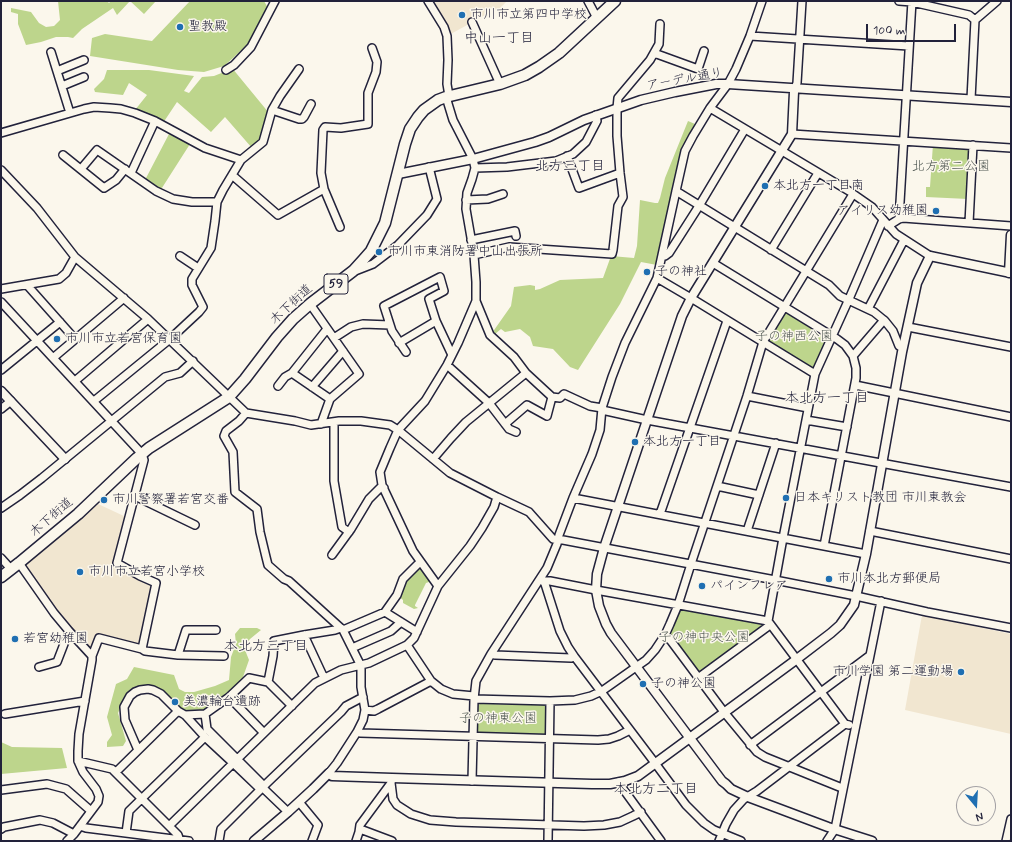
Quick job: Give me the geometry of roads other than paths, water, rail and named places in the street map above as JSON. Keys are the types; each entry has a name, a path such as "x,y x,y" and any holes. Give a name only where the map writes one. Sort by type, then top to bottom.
{"main road":[{"name":"木下街道","path":"1,577 78,514 142,454 229,397 293,319 353,271 371,251 381,232 398,174 404,144 410,129 418,117 431,104 447,97 500,84 525,75 540,67 559,53 615,1"}],"street":[{"path":"226,70 250,48 275,1"},
{"path":"428,1 444,27 447,36 447,97 454,120 473,159 475,168 467,193 466,209 474,255 476,301 490,335 514,357 526,373 552,397 560,398 564,394 590,406 647,420 1011,487"},
{"path":"588,1 597,18"},
{"path":"472,781 474,697 476,681 492,654 542,579 547,568 573,498 592,454 600,430 602,409 612,377 625,343 657,278 686,151 692,136 728,84 736,69 750,36 762,1"},
{"path":"802,1 792,134 691,298 682,316 604,548 597,574 596,590 599,606 606,624 614,638 722,781 732,789 748,797 872,841"},
{"path":"899,1 912,1 969,15 975,20"},
{"path":"899,219 912,1"},
{"path":"971,99 975,20 997,1"},
{"path":"472,22 500,84"},
{"path":"474,255 510,247 612,254 618,206 623,197 617,136 618,98 650,60 654,53 659,44 660,24"},
{"path":"750,36 909,46"},
{"path":"340,226 324,189 321,173 323,130 325,127 342,128 368,124 368,93 376,72 377,62 372,48"},
{"path":"654,53 698,69 704,50"},
{"path":"51,52 70,113"},
{"path":"57,71 84,60"},
{"path":"94,402 170,339 203,307 192,285 192,278 211,248 217,202 241,160 263,142 272,110 280,96 299,70"},
{"path":"62,86 84,77"},
{"name":"アーデル通り","path":"398,174 473,159 535,142 550,137 584,120 641,100 716,84 1011,102"},
{"path":"272,110 302,119 311,104"},
{"path":"1,133 94,107 121,109 155,121 206,148 241,160"},
{"path":"710,108 853,194 872,207 896,234 930,256 1010,273 1011,235"},
{"path":"475,168 507,167 556,161 573,154 586,142 597,121 596,116"},
{"path":"63,155 104,188 128,171 155,121"},
{"path":"662,255 665,256 669,253 745,129"},
{"path":"792,134 1011,148"},
{"path":"969,223 973,145"},
{"path":"81,169 97,150 156,191 173,199 192,202 217,202"},
{"path":"567,156 579,188 620,173"},
{"path":"353,271 373,264 398,245 427,216 437,199 429,167"},
{"path":"1,170 37,208 75,257 170,339 246,413 311,425 361,421 390,425 450,473 529,512 553,540 775,580 1011,628"},
{"path":"771,250 818,173"},
{"path":"232,175 278,215 324,189"},
{"path":"676,191 829,285 840,296 874,312 884,320 893,331 899,346 903,347"},
{"path":"466,200 488,199 503,194"},
{"path":"407,645 430,681 453,694 474,697 550,701 575,700 591,696 600,691 646,660 665,635 678,605 747,396 763,342 853,194"},
{"path":"698,678 769,623 775,580 814,374 885,223 903,218 1011,226"},
{"path":"471,240 515,231 516,236"},
{"path":"868,309 904,240"},
{"path":"180,256 198,268"},
{"path":"329,773 332,776 392,781 610,784 625,781 638,776 831,633 840,625 854,604 866,554 903,347 917,283 930,256"},
{"path":"1,288 59,279 66,272 75,257"},
{"path":"713,263 832,336 845,345 853,356 856,368 855,385 824,546"},
{"path":"406,352 392,331 384,306 440,277 444,291 429,299 436,321 452,355"},
{"path":"657,278 814,374"},
{"path":"27,285 75,339"},
{"path":"53,358 124,298"},
{"path":"438,586 412,551 382,484 380,472 398,430 425,401 447,366 476,301"},
{"path":"1,302 142,454 144,460 117,563 156,583 142,649"},
{"path":"310,304 359,374 330,400 321,424"},
{"path":"75,381 148,319"},
{"path":"853,356 884,320"},
{"path":"400,343 436,321"},
{"path":"660,514 727,321"},
{"path":"1,370 60,322"},
{"path":"334,338 351,327 363,324 390,325"},
{"path":"908,327 1011,347"},
{"path":"278,386 285,377 292,373 327,329"},
{"path":"312,387 343,351"},
{"path":"1,508 66,459 164,377 180,373 192,361"},
{"path":"447,366 489,403 509,429 516,432"},
{"path":"292,373 330,400"},
{"path":"433,459 456,432 526,373"},
{"path":"855,385 1011,417"},
{"path":"1,390 66,459"},
{"path":"747,396 808,408"},
{"path":"505,424 527,405 547,416 552,397"},
{"path":"1,409 11,401"},
{"path":"246,413 239,421 226,431 224,436 233,452 236,492 257,509 260,532 268,565 342,629 361,666 361,687 365,710 363,720 357,732 329,773 288,812 254,841"},
{"path":"806,420 847,427"},
{"path":"334,422 334,480 342,527 349,532"},
{"path":"747,531 776,443"},
{"path":"717,486 759,495"},
{"path":"332,555 349,532 369,499 380,488 384,488"},
{"path":"135,496 195,525"},
{"path":"169,826 315,682 341,670 369,663 407,645 414,638 438,586 470,546 482,528 494,507 497,497"},
{"path":"573,498 866,554"},
{"path":"870,531 1011,559"},
{"path":"1,558 15,566 69,631 92,656"},
{"path":"268,682 274,641 342,629 385,612 397,595 403,579 420,562"},
{"path":"542,579 769,623 845,724 855,726"},
{"path":"542,579 560,631 568,647 686,805 696,816 714,830 741,841"},
{"path":"827,841 835,829 842,788 881,601"},
{"path":"385,612 417,632"},
{"path":"352,648 392,631 401,622"},
{"path":"178,655 186,630 216,630"},
{"path":"39,667 57,662 69,631"},
{"path":"304,635 324,678"},
{"path":"665,635 724,712 757,752 765,757 842,788"},
{"path":"69,841 98,802 99,796 78,761 78,751 79,734 92,656 99,638 145,651 178,655 224,656"},
{"path":"492,654 495,656 571,658 574,656"},
{"path":"750,745 869,656"},
{"path":"116,772 138,750 181,713 205,714 229,697 249,678 268,682 292,706"},
{"path":"365,710 374,711 430,681"},
{"path":"138,750 125,720 124,707 130,696 135,692 148,689 161,694 205,737 235,762"},
{"path":"229,697 264,733"},
{"path":"219,841 221,829 346,706 363,697"},
{"path":"5,714 85,701"},
{"path":"548,841 550,701"},
{"path":"205,714 207,729 258,787 263,788 288,812"},
{"path":"719,841 734,810 744,799 845,724"},
{"path":"357,732 598,740 609,739 630,730"},
{"path":"126,833 129,811 205,737"},
{"path":"78,761 112,769 116,772 178,835 180,840"},
{"path":"392,781 393,799 398,805 411,814 430,820 462,823 584,826 604,825 620,822 641,812"},
{"path":"356,841 360,825 392,781"},
{"path":"619,782 661,841"},
{"path":"1,790 47,784 66,789 91,811"},
{"path":"299,802 318,825 312,841"},
{"path":"1006,841 1011,818"},
{"path":"1,829 4,827 40,820 53,823 74,834"},
{"path":"80,826 189,841"},
{"path":"360,829 392,841"}],"place":[{"name":"市川市立第四中学校","path":"462,15"},
{"name":"聖教殿","path":"180,27"},
{"name":"本北方一丁目南","path":"765,186"},
{"name":"アイリス幼稚園","path":"936,211"},
{"name":"市川市東消防署中山出張所","path":"379,252"},
{"name":"子の神社","path":"647,272"},
{"name":"市川市立若宮保育園","path":"57,339"},
{"name":"本北方一丁目","path":"635,442"},
{"name":"日本キリスト教団 市川東教会","path":"786,498"},
{"name":"市川警察署若宮交番","path":"104,500"},
{"name":"市川市立若宮小学校","path":"80,572"},
{"name":"市川本北方郵便局","path":"829,579"},
{"name":"パインフレア","path":"702,586"},
{"name":"若宮幼稚園","path":"15,639"},
{"name":"市川学園 第二運動場","path":"961,672"},
{"name":"子の神公園","path":"643,684"},
{"name":"美濃輪台遺跡","path":"175,702"}],"district":[{"name":"中山一丁目","path":"499,39"},
{"name":"北方三丁目","path":"570,167"},
{"name":"本北方一丁目","path":"827,399"},
{"name":"本北方三丁目","path":"266,647"},
{"name":"本北方二丁目","path":"656,790"}],"park label":[{"name":"北方第二公園","path":"951,167"},
{"name":"子の神西公園","path":"794,337"},
{"name":"子の神中央公園","path":"704,638"},
{"name":"子の神東公園","path":"498,719"}]}
